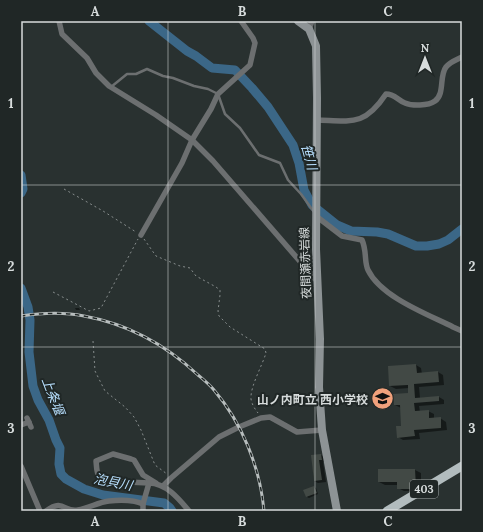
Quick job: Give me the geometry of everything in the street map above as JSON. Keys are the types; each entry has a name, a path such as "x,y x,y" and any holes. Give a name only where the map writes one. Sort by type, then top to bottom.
{"highway":[{"name":"403","path":"387,511 462,466"}],"main road":[{"name":"夜間瀬赤岩線","path":"298,21 311,25 316,46 316,249 320,339 319,387 322,430 337,511"}],"street":[{"path":"59,21 62,34 73,47 87,58 96,73 111,87 156,115 192,140 213,161 318,281"},
{"path":"141,235 182,163 192,140 211,109 218,94 250,65 255,43 254,38 241,21"},
{"path":"316,120 353,121 361,119 378,106 386,94 392,94 404,103 415,105 433,103 438,98 446,68 453,61 462,58"},
{"path":"316,211 342,236 362,240 365,247 367,269 378,284 388,293 397,299 462,331"},
{"path":"163,486 170,478 219,437 262,418 270,417 297,432 322,430"},
{"path":"21,425 29,422"},
{"path":"152,484 143,475 134,460 113,454 96,461 98,475 101,479 106,481 163,486 183,503 189,511"},
{"path":"21,466 40,511"},
{"path":"144,511 144,501 152,484"},
{"path":"46,511 59,505 76,510 108,501 144,501"}],"lane":[{"path":"111,87 126,74 136,74 147,69 163,76 208,89 218,94 225,114 240,128 259,155 280,163 288,180 316,211"}],"path":[{"path":"64,189 141,235 156,256 180,266 190,268 196,276 220,290 219,316 230,327 267,350 251,398 253,406 262,418"},
{"path":"53,292 89,311 101,308 141,235"},
{"path":"94,341 95,371 105,391 125,407 134,417 141,430 155,465 170,478"}],"building":[{"path":"416,364 417,373 438,371 439,382 414,384 415,398 439,396 439,401 414,403 415,411 429,410 429,418 441,417 441,428 414,430 415,436 397,438 396,426 401,426 400,405 394,405 393,394 408,393 408,385 389,386 388,366"},
{"path":"321,454 322,460 319,460 322,480 314,481 311,455"},
{"path":"378,469 415,469 416,487 412,489 397,489 397,482 378,482"},
{"path":"314,486 317,493 306,497 303,490"}],"waterway":[{"name":"笹川","path":"149,21 187,51 212,68 235,70 252,88 268,107 293,145 299,163 304,190 312,205 337,225 351,231 388,234 416,246 439,244 448,240 462,229"},
{"name":"上条堰","path":"21,175 23,189 21,193"},
{"name":"上条堰","path":"21,288 28,307 30,320 29,352 33,386 60,448 59,464 61,474 66,479 84,489 103,495 164,503 172,511"}],"railway":[{"path":"21,316 61,313 116,324 146,337 186,364 214,390 224,403 241,431 254,462 262,495 264,511"}],"place":[{"name":"山ノ内町立 西小学校","path":"383,399"}],"water label":[{"name":"泡貝川","path":"113,482"}]}
